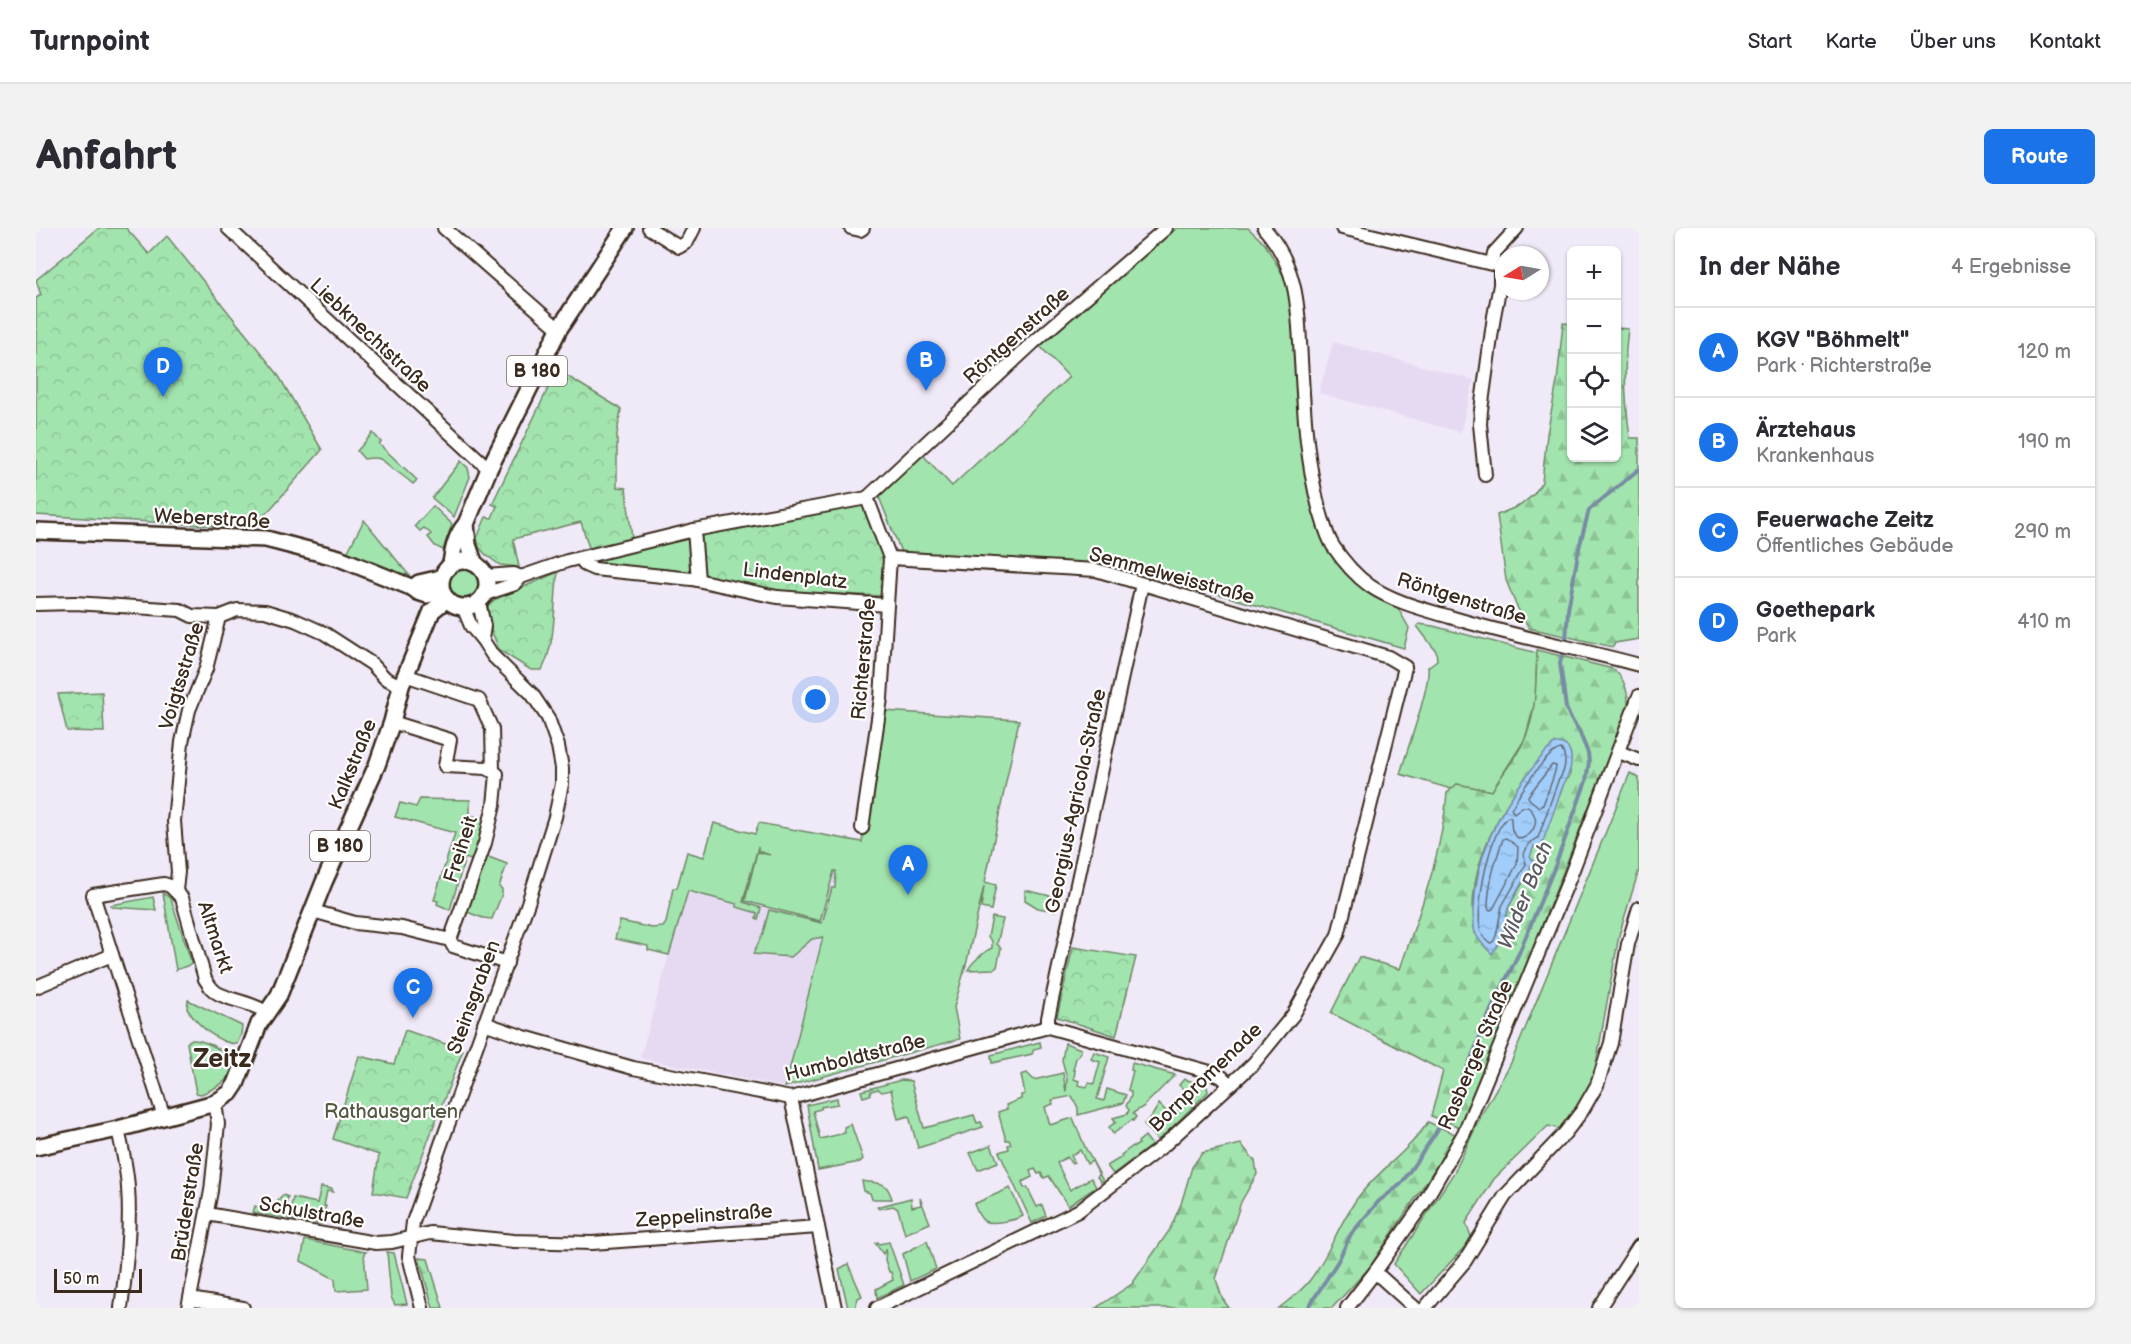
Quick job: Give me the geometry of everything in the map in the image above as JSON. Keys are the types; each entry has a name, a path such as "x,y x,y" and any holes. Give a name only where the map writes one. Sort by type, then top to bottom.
{"main road":[{"name":"B 180","path":"451,564 453,549 460,531 466,524 489,469 558,329 625,228"},
{"path":"466,524 468,545 474,562"},
{"name":"Weberstraße","path":"36,531 266,539 339,558 427,595 444,590"},
{"path":"463,560 474,562 483,569 488,585 482,598 463,607 454,605 444,590 451,564 463,560"},
{"name":"Kalkstraße","path":"266,1012 279,995 313,910 377,765 403,680 432,611 444,590"},
{"name":"B 180","path":"219,1101 230,1093 236,1084 252,1039 266,1012"},
{"path":"36,1148 118,1129 219,1101"}],"street":[{"name":"Liebknechtstraße","path":"228,228 489,469"},
{"path":"444,228 558,329"},
{"path":"649,228 679,247 687,242 694,228"},
{"path":"851,228 860,230 863,228"},
{"name":"Röntgenstraße","path":"867,498 1033,343 1166,228"},
{"name":"Röntgenstraße","path":"1264,228 1284,255 1294,283 1298,310 1305,436 1311,478 1332,544 1357,575 1383,593 1411,605 1484,628 1639,665"},
{"path":"1342,228 1500,266 1500,285 1492,327 1480,424 1485,476"},
{"path":"1492,263 1494,253 1517,228"},
{"path":"482,639 484,626 482,598 515,584 521,577 567,561 694,530 867,498"},
{"name":"Richterstraße","path":"862,828 881,698 890,558 880,526 867,498"},
{"path":"694,530 699,580"},
{"name":"Lindenplatz","path":"581,558 585,565 594,569 699,580 777,597 887,604"},
{"name":"Semmelweisstraße","path":"890,558 1092,569 1388,657 1401,664"},
{"path":"486,576 514,574 521,577"},
{"name":"Georgius-Agricola-Straße","path":"1048,1027 1069,916 1142,584"},
{"name":"Freiheit","path":"36,604 75,603 180,610 192,616 219,617 237,610 265,611 295,620 324,633 372,664 385,678 403,680 478,699 492,729 493,770 497,774 498,781 485,843 450,940"},
{"name":"Steinsgraben","path":"422,1308 410,1261 410,1238 420,1199 507,963 561,796 562,768 558,746 548,718 538,701 501,666 471,626 463,607"},
{"name":"Voigtsstraße","path":"176,890 178,872 174,821 182,742 189,710 206,669 219,617"},
{"name":"Bornpromenade","path":"877,1308 1078,1211 1163,1146 1230,1085 1253,1064 1293,1015 1338,935 1404,674 1405,667 1401,664"},
{"name":"Rasberger Straße","path":"1347,1308 1423,1204 1464,1133 1513,1018 1639,696"},
{"path":"392,722 450,740 445,766 493,770"},
{"path":"1619,752 1639,760"},
{"name":"Altmarkt","path":"164,1117 93,895 164,884 176,890 182,898 205,979 212,990 218,994 253,1004 266,1012"},
{"path":"1425,1308 1465,1261 1505,1196 1565,1133 1582,1111 1597,1084 1611,1043 1628,944 1639,908"},
{"path":"313,910 355,923 402,928 450,940 453,946 507,963"},
{"path":"36,987 112,955"},
{"name":"Humboldtstraße","path":"484,1023 524,1037 633,1068 791,1098 1048,1027"},
{"path":"1048,1027 1210,1072 1222,1077 1230,1085"},
{"path":"791,1098 835,1308"},
{"name":"Brüderstraße","path":"189,1303 214,1170 219,1101"},
{"path":"118,1129 126,1165 128,1190 128,1227 121,1308"},
{"name":"Schulstraße","path":"207,1214 376,1243 388,1243 430,1233 514,1241 592,1243"},
{"name":"Zeppelinstraße","path":"592,1243 818,1227"},
{"path":"1599,1308 1639,1246"},
{"path":"1375,1272 1415,1308"},
{"path":"189,1303 243,1308"}],"shaded area":[{"path":"1333,342 1474,380 1460,432 1319,393"},
{"path":"759,823 850,842 817,958 785,1087 640,1058 687,891 737,904"}],"green space":[{"path":"99,228 126,228 149,254 167,236 277,373 322,450 251,528 36,515 36,298 41,295 36,280"},
{"path":"1177,228 1248,228 1265,244 1283,275 1293,310 1303,460 1335,556 1395,603 1409,628 1404,648 1121,566 901,552 879,497 922,454 952,486 1069,377 1039,345"},
{"path":"1563,323 1567,324 1567,462 1621,462 1621,328 1628,329 1625,370 1627,411 1630,438 1639,438 1639,639 1615,643 1613,647 1529,628 1506,580 1497,515 1521,505 1534,494 1542,482 1547,434 1557,382"},
{"path":"557,370 621,409 617,434 617,487 626,488 632,539 590,551 581,522 513,539 519,567 500,565 479,547 477,538 486,517 492,518 497,506 492,504"},
{"path":"373,433 381,442 379,444 417,480 413,484 382,460 364,459 357,451"},
{"path":"461,461 468,468 470,477 454,517 432,498"},
{"path":"863,504 885,553 881,596 778,591 702,579 698,535"},
{"path":"433,506 452,524 443,550 435,546 428,537 431,534 424,528 420,531 415,526"},
{"path":"364,520 409,575 398,574 347,553"},
{"path":"690,538 694,576 590,562"},
{"path":"463,568 474,573 479,584 474,595 463,600 452,595 447,584 452,573"},
{"path":"558,572 554,622 547,659 542,670 531,670 499,650 489,624 488,606 494,600"},
{"path":"1419,624 1537,653 1535,702 1525,739 1492,791 1457,784 1451,789 1400,774 1426,688 1428,667 1437,660 1436,651 1417,626"},
{"path":"1537,650 1613,669 1621,677 1625,687 1628,708 1460,1127 1431,1116 1443,1071 1331,1013 1359,957 1400,969 1435,860 1447,793 1457,784 1492,791 1518,752 1532,718","holes":["1553,745 1570,755 1570,776 1564,783 1540,847 1534,846 1529,857 1525,879 1508,908 1502,938 1475,933 1473,907 1476,881 1482,855 1492,831 1520,785"]},
{"path":"102,692 104,732 67,731 58,694"},
{"path":"884,711 1019,720 985,882 996,885 991,910 981,908 984,886 954,1007 960,1039 785,1087 823,937 812,939 791,957 753,954 763,933 769,910 822,923 832,888 835,888 836,871 834,871 820,921 745,901 757,852 770,855 758,851 758,847 743,902 761,908 758,920 756,919 757,913 737,907 737,904 688,891 669,955 648,950 648,946 615,939 620,921 652,928 663,927 666,923 673,888 677,888 687,852 704,857 714,823 755,834 759,823 862,842 871,776"},
{"path":"1630,773 1639,778 1639,870 1619,935 1594,1075 1584,1097 1563,1130 1548,1126 1494,1179 1466,1223 1472,1239 1421,1294 1394,1264 1455,1171 1485,1108 1511,1063"},
{"path":"420,799 470,800 470,815 485,819 474,861 465,858 450,910 437,904 438,901 434,900 455,833 395,817 400,803 416,807"},
{"path":"486,856 507,864 499,887 502,889 502,894 492,919 467,912"},
{"path":"1025,890 1059,898 1055,911 1038,908 1025,900"},
{"path":"163,893 171,899 192,964 176,970"},
{"path":"153,897 156,910 112,907 111,905"},
{"path":"992,917 1003,919 997,944 1001,948 997,967 968,970 978,958 992,948 992,941 988,937"},
{"path":"1073,947 1136,957 1116,1036 1057,1017"},
{"path":"188,1000 242,1026 237,1044 223,1041 202,1027 187,1009"},
{"name":"Rathausgarten","path":"405,1030 463,1050 406,1198 373,1192 379,1155 333,1139 359,1056 394,1064"},
{"path":"190,1040 212,1045 231,1058 232,1066 228,1078 219,1086 201,1094 196,1093 187,1043"},
{"path":"1040,1042 1041,1047 1034,1049 1032,1054 992,1063 991,1055"},
{"path":"1065,1043 1081,1049 1073,1070 1075,1070 1074,1079 1079,1081 1078,1085 1087,1087 1089,1083 1094,1084 1100,1062 1091,1059 1094,1052 1109,1057 1097,1099 1104,1101 1107,1089 1126,1095 1123,1103 1078,1115 1078,1108 1072,1096 1052,1100 1053,1104 1045,1107 1050,1125 1073,1118 1103,1181 1101,1182 1097,1177 1099,1175 1092,1161 1087,1164 1080,1150 1071,1155 1074,1162 1071,1163 1067,1157 1057,1163 1070,1190 1091,1178 1096,1187 1068,1206 1049,1176 1044,1178 1035,1169 1030,1171 1032,1177 1022,1182 1024,1188 1027,1187 1037,1207 1042,1205 1046,1216 1032,1223 999,1152 1009,1149 1008,1145 1011,1144 1009,1140 1006,1140 998,1112 1007,1109 1006,1105 1021,1099 1021,1095 1025,1094 1021,1075 1027,1073 1034,1080 1063,1073 1066,1092 1067,1078 1062,1060"},
{"path":"1132,1063 1175,1075 1143,1107 1133,1113 1136,1117 1133,1121 1113,1134 1109,1127 1116,1122 1113,1118 1127,1114 1129,1110 1126,1106 1131,1096 1128,1090 1133,1071 1131,1070"},
{"path":"1184,1079 1207,1086 1208,1092 1158,1141 1144,1124 1159,1104 1170,1115 1180,1109 1190,1096 1179,1085"},
{"path":"901,1080 911,1081 924,1128 974,1115 977,1123 981,1122 983,1127 918,1148 909,1116 898,1119 891,1090 882,1092 878,1089 863,1097 861,1091"},
{"path":"837,1098 838,1104 813,1111 820,1139 845,1133 844,1127 851,1124 863,1159 860,1162 818,1170 807,1105"},
{"path":"1428,1122 1455,1134 1440,1161 1369,1268 1332,1308 1279,1308 1310,1280 1359,1196 1412,1142"},
{"path":"1145,1136 1152,1145 1113,1174 1107,1166 1139,1144 1138,1142"},
{"path":"1241,1144 1255,1161 1257,1174 1241,1202 1216,1279 1222,1298 1229,1308 1096,1308 1132,1284 1169,1231 1181,1204 1192,1167 1202,1153"},
{"path":"991,1145 998,1162 978,1170 970,1153"},
{"path":"862,1181 884,1185 892,1199 872,1199 870,1193 864,1191"},
{"path":"321,1187 332,1189 333,1192 327,1191 321,1224 288,1219 293,1198 317,1203"},
{"path":"1010,1188 1023,1216 998,1222 982,1220 974,1204"},
{"path":"283,1195 288,1197 283,1218 253,1213 255,1206 262,1209 264,1202 275,1205"},
{"path":"911,1198 912,1207 921,1205 920,1198 930,1223 905,1234 898,1209 893,1206 879,1209 877,1207"},
{"path":"305,1240 366,1252 364,1253 367,1289 336,1291 335,1279 301,1261"},
{"path":"927,1241 936,1269 910,1281 903,1254"},
{"path":"889,1242 904,1285 877,1298 876,1289 893,1280 885,1260 886,1250 883,1254 875,1243 879,1244"},
{"path":"387,1252 394,1253 407,1304 395,1305 391,1297"},
{"path":"419,1258 428,1259 443,1308 433,1308"},
{"path":"848,1264 862,1296 858,1298 855,1308 848,1308 839,1269"}],"water":[{"path":"1556,743 1568,748 1571,766 1541,847 1534,846 1530,857 1534,861 1508,908 1502,938 1492,954 1478,938 1474,927 1475,889 1484,853 1499,818 1519,786 1539,759"}],"waterway":[{"name":"Wilder Bach","path":"1308,1308 1338,1261 1351,1234 1379,1201 1401,1184 1435,1134 1456,1095 1555,866 1586,781 1589,762 1588,753 1579,731 1566,708 1560,663 1566,641 1568,610 1579,548 1589,510 1639,469"}],"place":[{"name":"Ärztehaus","path":"926,391"},
{"name":"Goethepark","path":"163,397"},
{"name":"KGV \"Böhmelt\"","path":"908,895"},
{"name":"Feuerwache Zeitz","path":"413,1018"}],"district":[{"name":"Zeitz","path":"222,1058"}]}
